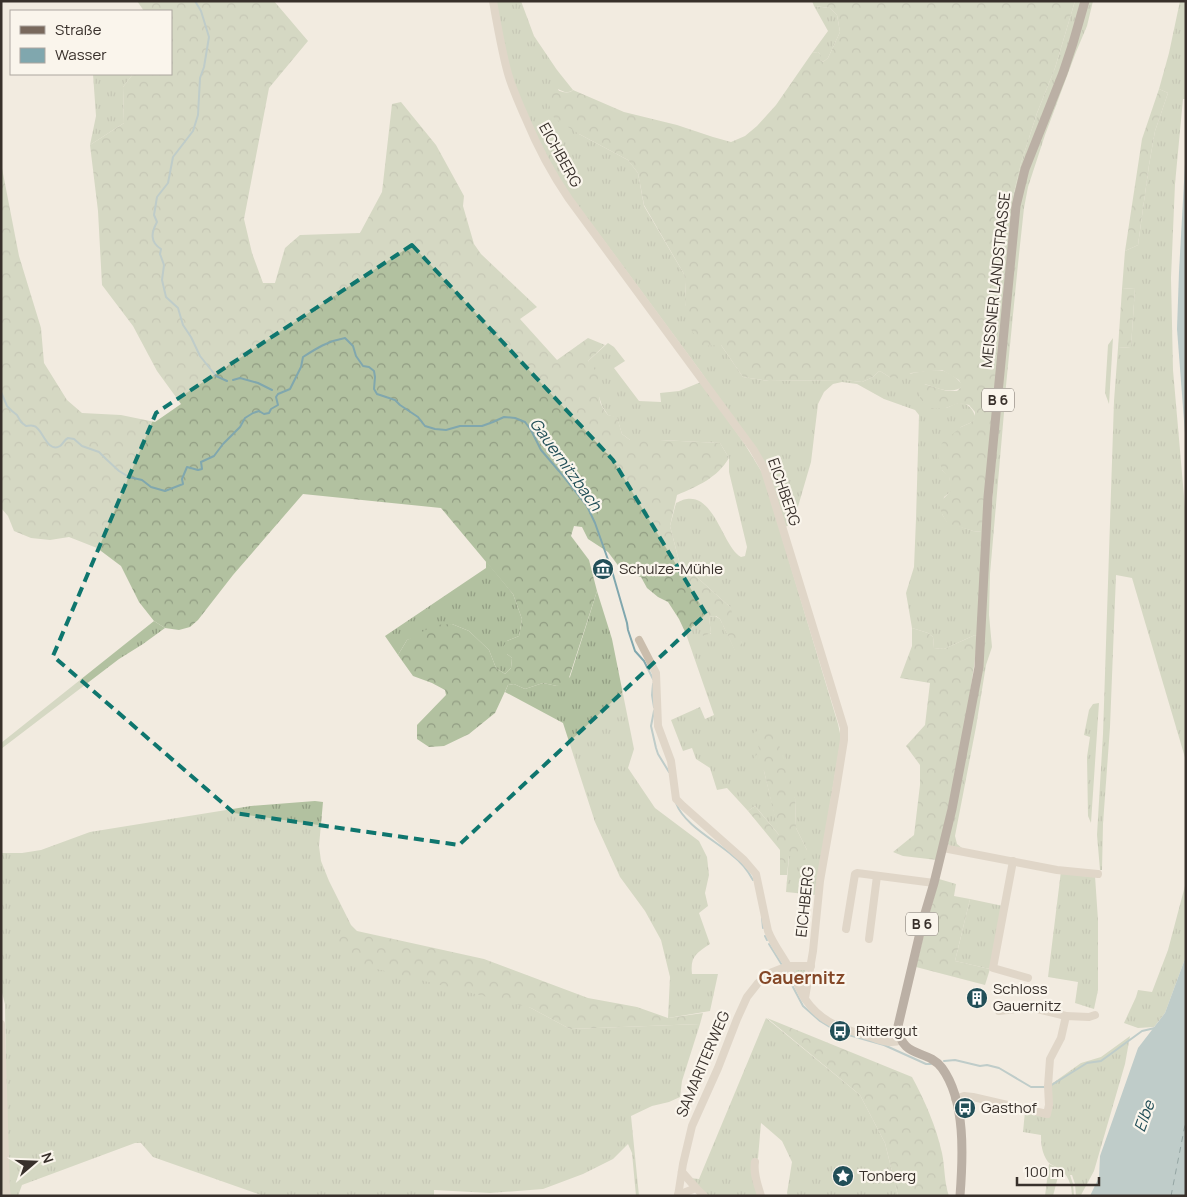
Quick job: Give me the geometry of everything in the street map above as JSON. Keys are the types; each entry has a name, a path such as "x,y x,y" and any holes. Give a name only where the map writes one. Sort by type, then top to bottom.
{"main road":[{"name":"MEISSNER LANDSTRASSE","path":"943,848 979,667 988,497 1016,206 1025,169 1063,73 1084,1"},
{"name":"B 6","path":"901,1040 899,1020 923,920 943,848"},
{"path":"901,1040 914,1052 934,1060 942,1068 951,1086 960,1122 962,1149 960,1196"}],"street":[{"name":"EICHBERG","path":"493,1 498,34 515,95 550,170 569,199 753,449 764,468 770,486 844,728 836,790 820,881 811,966 805,998"},
{"path":"639,640 656,673 658,726 671,761 676,798 744,860 756,874 771,939 785,967 805,998 813,1009 841,1028 884,1041 897,1042 901,1040"},
{"path":"943,848 1057,870 1098,874"},
{"path":"1013,861 993,968 1028,978"},
{"path":"846,930 855,874 934,882"},
{"path":"869,939 878,876"},
{"path":"785,967 811,966"},
{"name":"SAMARITERWEG","path":"678,1195 692,1126 747,997 766,975 785,967"},
{"path":"1000,1011 1033,1008 1066,1016 1089,1017 1095,1015"},
{"path":"955,1099 973,1096 1047,1114 1049,1105 1050,1059 1061,1038 1066,1016"},
{"path":"1,1024 7,1196"},
{"path":"756,1162 754,1168 755,1175 761,1196"},
{"path":"682,1172 704,1196"},
{"path":"678,1195 696,1188"}],"highlighted area":[{"path":"412,245 613,460 706,614 459,845 234,813 53,656 156,413"}],"green space":[{"path":"137,1 274,1 308,41 269,88 244,219 252,253 263,283 275,283 285,248 300,235 360,233 382,192 392,104 401,102 436,145 464,196 463,206 474,244 481,254 537,307 520,319 557,360 588,338 605,345 588,361 598,374 603,385 600,394 601,404 608,415 617,417 622,434 630,440 720,443 729,458 713,476 700,485 677,495 670,526 679,561 730,607 743,642 735,651 720,619 716,616 709,617 711,633 703,636 698,624 693,625 691,632 686,634 668,602 647,588 641,577 623,572 608,552 588,539 582,527 574,526 571,536 589,560 597,591 567,684 557,686 543,683 525,689 514,684 508,685 495,713 469,734 444,746 429,747 417,739 417,725 446,695 445,690 413,676 398,655 407,640 435,625 452,624 469,631 489,650 496,668 505,674 511,668 512,658 503,647 507,641 519,636 522,619 513,594 441,508 303,494 233,575 198,620 190,627 179,630 165,628 154,621 139,602 121,566 97,548 69,537 50,540 31,538 14,531 8,516 1,508 1,163 19,256 41,328 44,363 67,400 82,413 121,415 155,422 181,404 157,371 133,326 102,285 98,211 90,145 124,123 123,87 132,75 172,75 172,10 143,10"},
{"path":"495,1 521,1 534,36 573,90 566,92 558,89 579,134 628,160 638,173 644,206 684,274 686,280 685,305 721,345 743,377 769,381 844,380 862,382 880,371 891,378 918,372 940,370 952,375 961,383 963,386 949,391 924,384 946,408 958,403 968,405 976,419 961,427 942,470 949,476 952,491 944,497 942,514 947,522 973,531 982,532 978,636 975,635 944,649 934,648 933,637 928,633 912,628 906,593 914,567 919,415 915,410 884,399 857,384 842,382 833,384 824,392 818,404 811,462 797,510 789,525 785,527 770,476 701,372 564,189 550,164 519,99 506,59"},
{"path":"812,1 1075,1 1055,68 1037,113 1021,163 1013,197 982,532 947,523 939,505 951,491 949,477 942,470 938,456 942,443 961,427 975,419 975,412 969,405 959,403 946,408 932,409 920,399 920,386 924,384 947,391 957,391 962,386 959,380 942,370 911,373 902,379 891,378 880,371 862,382 844,380 769,381 743,377 721,345 703,346 694,335 686,313 684,274 644,205 638,173 628,160 579,134 554,118 548,102 550,89 565,92 573,90 624,112 677,125 731,142 745,136 757,126 776,105 812,53 818,52 820,60 823,62 828,58 840,32 837,15 830,8 814,6"},
{"path":"1075,1 1082,1 1063,63 1023,165 1008,246 1013,197 1021,163 1037,113 1055,68"},
{"path":"1088,1 1093,1 1087,26 1045,135 1028,187 1024,208 1005,396 1001,394 1019,208 1025,181"},
{"path":"1180,1 1186,1 1186,99 1183,99 1175,184 1171,278 1173,370 1186,519 1186,761 1132,578 1116,575 1110,727 1103,824 1102,870 1100,870 1097,835 1103,734 1114,401 1118,348 1131,347 1135,288 1122,289 1125,251 1138,245 1155,131 1168,93 1159,89"},
{"path":"814,6 830,8 837,15 840,32 828,58 823,62 820,60 818,52 812,53 828,31"},
{"path":"93,75 132,75 123,87 124,123 90,145 96,116"},
{"path":"1159,89 1168,93 1155,131 1138,245 1125,251 1142,139"},
{"path":"1135,288 1131,347 1118,348 1122,289"},
{"path":"1113,338 1109,404 1105,393 1108,345"},
{"path":"608,343 614,347 625,361 614,368 639,401 661,402 660,393 679,391 701,382 744,443 763,474 841,738 815,895 786,892 789,856 807,850 796,828 795,798 760,751 780,836 755,806 748,811 727,788 717,790 710,768 696,759 692,748 683,751 671,720 700,707 705,719 714,715 686,634 691,632 693,625 698,624 711,634 709,617 715,616 720,619 735,650 730,607 679,561 670,526 676,503 686,499 697,500 712,513 729,543 741,557 745,556 747,547 729,472 729,458 720,443 630,440 622,434 617,418 608,415 602,406 588,361"},
{"path":"1005,401 990,574 989,615 992,647 986,665 955,836 957,844 962,848 950,847 948,844 949,837 977,695 1000,403"},
{"path":"486,561 513,594 522,619 519,636 507,641 507,654 512,658 511,668 505,674 496,668 489,650 469,631 452,624 407,640 398,655 385,636 486,568"},
{"path":"597,591 612,639 634,749 628,768 655,808 699,841 707,857 709,875 705,893 708,906 699,913 710,944 693,959 692,974 718,974 710,1011 668,1018 670,977 661,940 645,911 620,877 595,822 563,723 505,692 508,685 514,684 525,689 543,683 557,686 570,677"},
{"path":"154,621 165,628 119,659 1,749 1,743"},
{"path":"912,628 928,633 933,637 934,648 944,649 975,635 978,636 955,777 937,860 903,856 893,852 914,835 920,785 920,765 906,746 925,725 930,683 900,678 912,646"},
{"path":"1099,703 1091,823 1088,816 1087,757 1090,737 1084,735 1089,710 1093,704"},
{"path":"768,726 786,758 795,798 796,828 807,850 805,860 789,856 787,875 780,875 780,850 748,811 755,806 779,835 764,771 753,759 760,751 753,733"},
{"path":"323,802 319,846 321,861 351,925 357,931 350,931 531,1008 570,1029 700,1024 682,1081 680,1097 652,1106 631,1116 639,1196 636,1196 632,1153 628,1144 613,1159 583,1174 543,1189 490,1193 434,1190 434,1196 264,1196 153,1157 141,1143 135,1143 22,1185 18,1196 10,1196 8,1189 2,1191 3,1196 1,1196 1,1077 6,1075 5,1004 1,989 1,853 22,853 41,850 90,832 251,806"},
{"path":"1061,871 1095,876 1098,920 1098,990 1094,1009 1075,1003 1078,982 1048,977"},
{"path":"939,879 956,884 954,896 970,899 955,961 990,969 985,985 916,967"},
{"path":"1186,882 1186,956 1165,1013 1154,1027 1138,1028 1124,1023 1138,990 1152,992 1168,950"},
{"path":"970,899 1003,906 990,969 955,961"},
{"path":"350,931 484,959 588,998 637,1007 668,1018 703,1013 700,1024 570,1029 531,1008 352,961 341,951 338,938"},
{"path":"796,969 805,969 806,971 805,988 803,988 795,971"},
{"path":"766,1018 860,1095 885,1143 898,1196 788,1196 792,1162 782,1141 761,1123 758,1158 752,1167 760,1196 707,1196 690,1178 699,1179"},
{"path":"767,1018 912,1077 926,1104 937,1133 949,1196 898,1196 885,1143 860,1095"},
{"path":"1130,1036 1125,1064 1094,1171 1081,1195 1084,1196 1076,1196 1075,1184 1072,1175 1070,1175 1073,1184 1074,1196 1072,1196 1067,1177 1046,1159 1042,1149 1041,1135 1023,1132 1025,1111 1046,1116 1050,1085 1081,1063 1101,1057"},
{"path":"1049,1164 1060,1169 1053,1196 1045,1196"}],"water":[{"path":"1186,146 1186,447 1177,329"},
{"name":"Elbe","path":"1186,956 1186,1196 1090,1196 1099,1177 1100,1156 1138,1048 1165,1013"}],"waterway":[{"path":"195,1 201,11 209,37 204,67 200,78 198,115 193,131 173,157 168,183 157,197 154,215 157,222 153,240 161,249 160,254 164,265 162,280 166,297 178,308 183,325 200,356 216,376 227,381"},
{"name":"Gauernitzbach","path":"1,392 7,406 17,415 21,422 26,426 37,427 52,446 60,446 68,438 74,439 82,446 99,452 119,471 129,477 142,480 151,487 165,491 183,484 182,479 187,467 198,470 202,469 201,462 214,456 240,427 245,418 259,411 264,414 269,413 271,409 278,405 276,397 278,394 290,389 301,367 303,357 328,343 345,338 353,346 356,356 363,366 369,367 374,371 374,389 377,394 395,400 418,417 425,426 446,430 460,426 482,426 504,417 515,418 525,422 541,450 587,506 612,571 635,651 644,661 653,679"},
{"path":"233,380 240,378 258,383 272,390"},
{"name":"Gauernitzbach","path":"653,684 654,707"},
{"name":"Gauernitzbach","path":"654,711 651,726 656,748 669,772"},
{"name":"Gauernitzbach","path":"676,803 686,818 701,832 736,858 753,880"},
{"name":"Gauernitzbach","path":"762,918 763,928"},
{"name":"Gauernitzbach","path":"765,936 767,940"},
{"name":"Gauernitzbach","path":"769,944 782,965"},
{"name":"Gauernitzbach","path":"784,970 803,1006 820,1021 838,1032 884,1045 926,1064 931,1064"},
{"name":"Gauernitzbach","path":"1050,1086 1087,1063 1101,1061 1142,1031 1155,1028"},
{"name":"Gauernitzbach","path":"944,1061 955,1060 999,1068 1031,1087 1045,1087"}],"ferry route":[{"path":"1171,1196 1186,1120"}],"place":[{"name":"Schulze-Mühle","path":"603,569"},
{"name":"Schloss Gauernitz","path":"977,998"},
{"name":"Rittergut","path":"840,1031"},
{"name":"Gasthof","path":"965,1108"},
{"name":"Tonberg","path":"843,1176"}],"district":[{"name":"Gauernitz","path":"802,978"}]}
